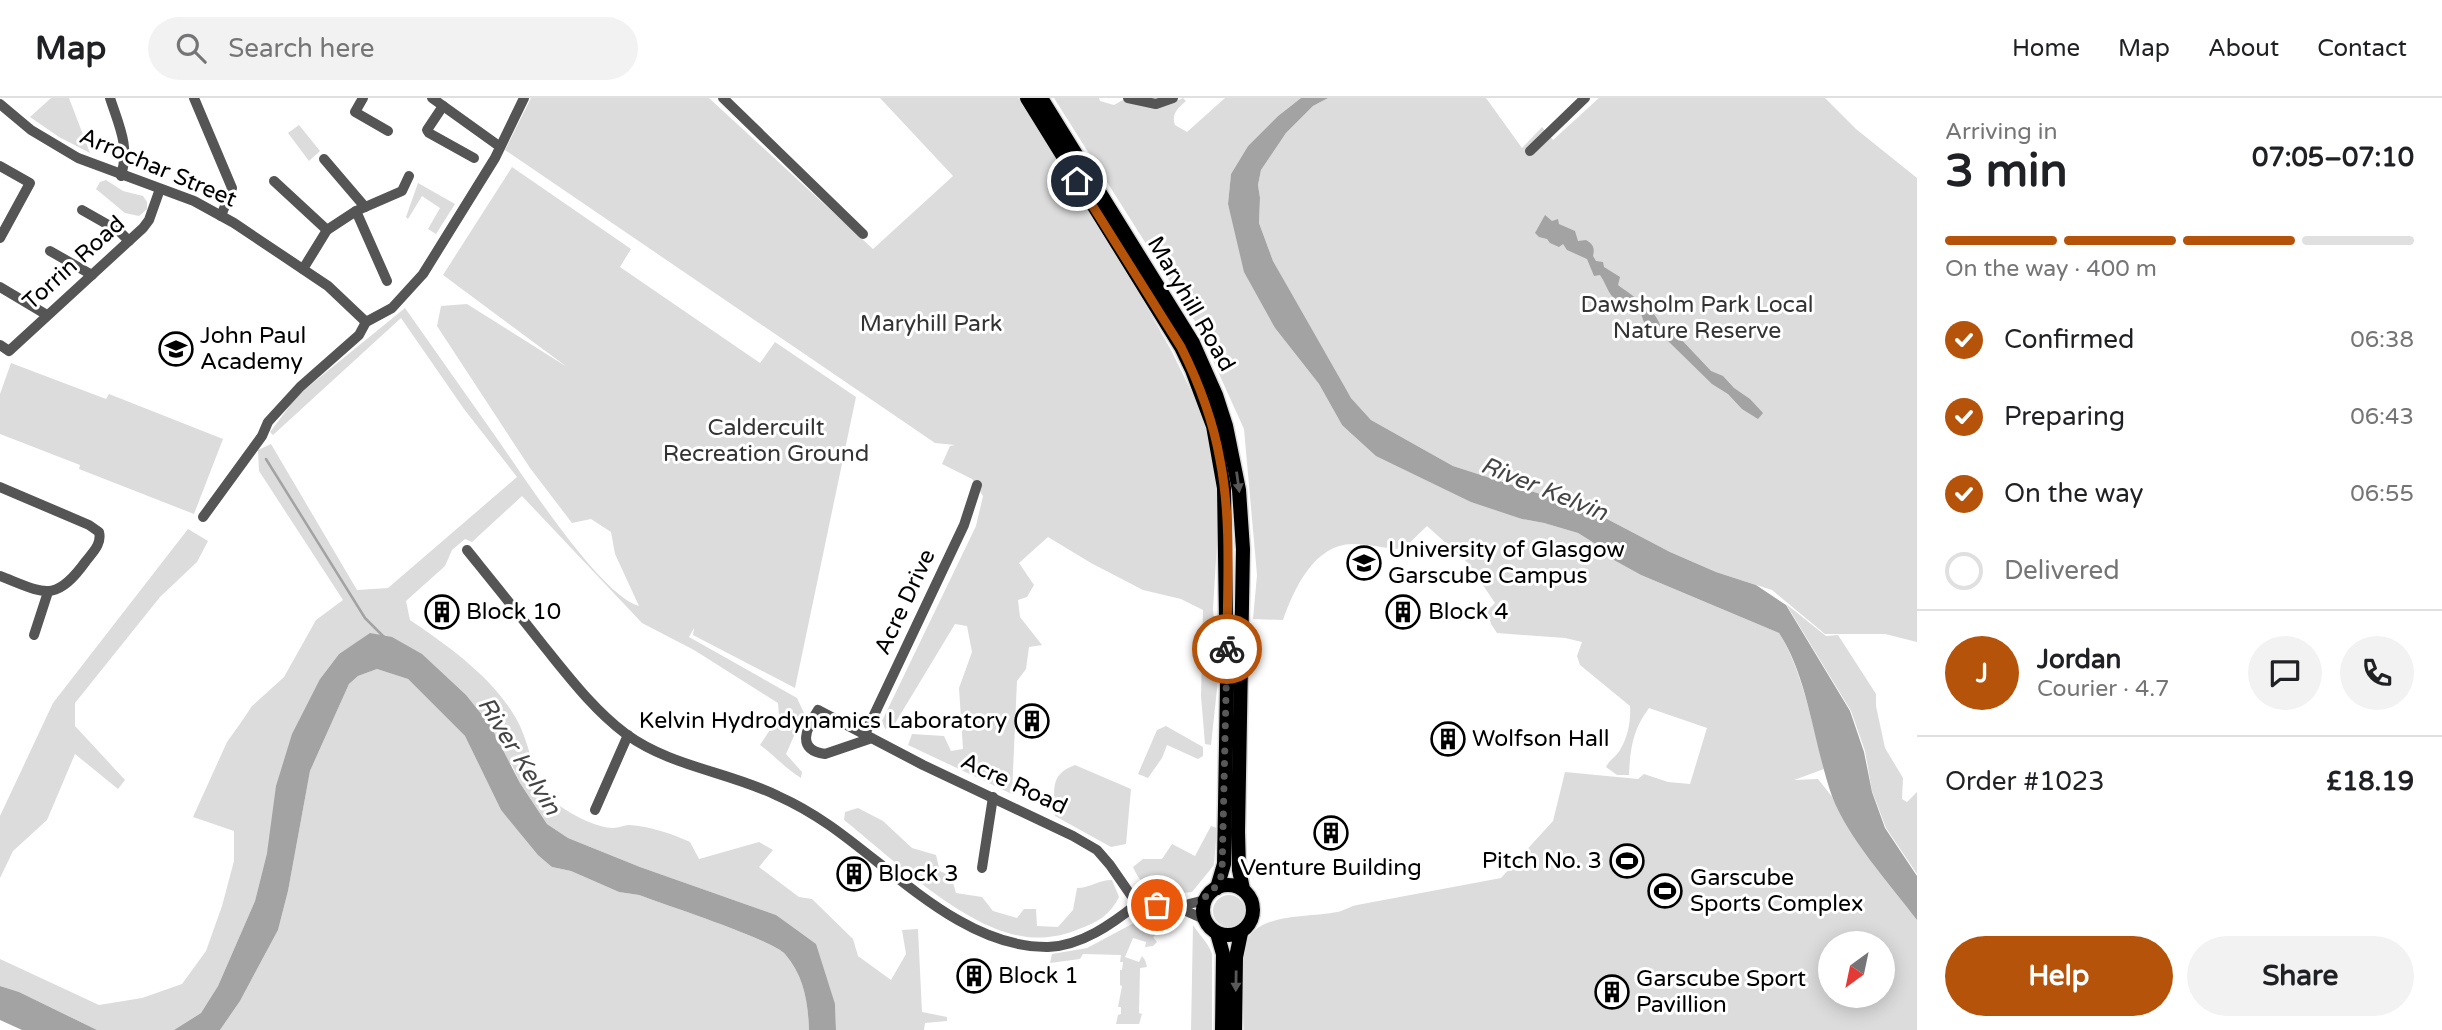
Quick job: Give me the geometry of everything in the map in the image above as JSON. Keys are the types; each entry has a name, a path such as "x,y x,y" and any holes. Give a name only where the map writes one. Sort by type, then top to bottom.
{"main road":[{"name":"Maryhill Road","path":"1027,98 1186,332 1216,395 1234,457 1243,549 1238,823 1238,870 1243,889"},
{"name":"Maryhill Road","path":"1041,98 1127,248 1192,370 1213,426 1221,461 1227,546 1227,686 1224,864 1217,888"},
{"path":"1226,885 1243,889 1252,901 1254,913 1250,925 1241,933 1225,936 1207,925 1204,919 1205,900 1217,888 1226,885"},
{"path":"1217,933 1223,954 1222,1030"},
{"path":"1235,1030 1237,957 1241,933"}],"street":[{"path":"110,98 124,141 126,159 121,176"},
{"path":"194,98 232,188 221,216"},
{"path":"362,98 355,111 388,131"},
{"path":"432,98 499,146"},
{"path":"203,517 262,436 268,422 300,387 359,335 366,322 392,308 423,274 495,158 524,98"},
{"path":"723,98 863,234"},
{"path":"1129,99 1156,104 1173,98"},
{"path":"1530,151 1585,98"},
{"name":"Arrochar Street","path":"0,104 56,146 78,158 194,201 221,216 328,286 366,322"},
{"path":"443,106 427,130 429,134 474,158"},
{"path":"324,159 361,209 387,281"},
{"path":"0,166 30,183 0,238"},
{"path":"303,269 327,230 361,209 402,191 409,176"},
{"path":"274,181 327,230"},
{"name":"Torrin Road","path":"0,345 9,351 129,241 149,220 160,189"},
{"path":"82,210 129,241"},
{"path":"50,251 92,275"},
{"path":"0,287 47,315"},
{"name":"Acre Drive","path":"868,736 960,534 977,485"},
{"path":"0,487 53,508 99,532 99,542 76,575 63,588 48,592 0,576"},
{"path":"467,550 588,700 628,735 666,755 776,794 815,815 938,908 998,938 1024,945 1050,947 1075,941 1113,924 1137,904 1177,907 1205,900"},
{"path":"34,635 48,592"},
{"name":"Acre Road","path":"868,736 831,753 818,753 808,746 805,739 808,724 818,710 868,736 923,765 1073,836 1097,850 1110,864 1137,904"},
{"path":"595,810 628,735"},
{"path":"982,868 993,797"},
{"path":"1177,907 1204,919"}],"green space":[{"path":"51,98 69,98 90,153 59,137 30,117"},
{"name":"Maryhill Park","path":"531,98 709,98 873,249 953,176 880,98 1018,98 1120,260 1171,350 1200,409 1217,468 1219,543 1213,609 1218,680 1211,745 1205,744 1201,696 1203,610 1181,599 1143,590 1048,537 1019,563 1034,585 1027,597 1018,600 1020,617 1042,645 1029,647 1026,669 1017,681 1012,794 908,745 912,734 944,736 951,751 963,749 959,688 972,652 967,626 955,624 894,725 885,729 882,721 976,526 983,496 972,479 942,464 950,446 955,445 935,443 505,150"},
{"path":"1054,98 1099,98 1100,101 1114,105 1123,100 1150,107 1165,106 1183,98 1186,101 1176,112 1174,121 1175,125 1187,132 1225,98 1301,98 1248,146 1231,174 1228,204 1275,328 1319,384 1342,425 1522,519 1578,533 1641,575 1779,633 1800,680 1824,769 1794,780 1818,779 1833,798 1851,832 1917,920 1917,1030 1244,1030 1242,977 1245,947 1250,935 1259,927 1286,918 1341,911 1357,905 1501,878 1553,821 1565,772 1638,779 1644,774 1668,782 1690,784 1707,728 1649,708 1633,740 1629,775 1617,775 1606,767 1625,740 1630,706 1580,665 1577,656 1582,642 1565,638 1497,633 1487,611 1495,603 1468,563 1427,526 1403,549 1353,544 1339,546 1327,552 1300,582 1283,620 1253,619 1257,575 1244,429 1196,323"},
{"name":"Dawsholm Park Local Nature Reserve","path":"1328,98 1486,98 1522,148 1542,127 1553,140 1599,98 1825,98 1856,129 1917,178 1917,642 1885,634 1825,634 1772,590 1716,572 1670,552 1590,510 1453,466 1371,420 1351,398 1330,364 1273,261 1259,223 1258,185 1261,170 1286,133 1313,106"},
{"path":"299,125 320,151 309,161 288,133"},
{"name":"Caldercuilt Recreation Ground","path":"512,167 631,249 620,267 760,363 775,342 856,397 795,688 693,635 694,628 689,637 797,698 804,713 786,754 802,772 801,778 760,745 779,716 778,703 694,650 642,623 522,496 472,542 465,539 452,550 445,566 406,601 410,620 457,654 500,695 520,726 544,789 560,806 600,826 637,826 676,836 690,842 699,859 759,842 773,850 759,867 799,897 812,899 853,939 858,956 891,980 906,954 902,930 918,929 922,1012 947,1017 947,1021 925,1023 924,1030 836,1030 835,1004 776,915 640,867 568,838 547,824 520,783 512,765 371,633 339,654 320,679 255,901 218,986 201,1013 174,1030 97,1030 19,992 0,986 0,959 99,1005 142,998 182,984 206,951 234,861 234,831 193,817 227,742 252,706 284,677 316,620 343,600 259,471 258,450 271,444 357,590 388,588 517,477 464,409 401,318 273,435 270,432 298,395 405,308 564,533 604,581 639,606 615,554 611,532 591,519 572,523 530,468 437,326 441,306 467,304 567,367 443,275"},
{"path":"106,180 123,191 143,196 147,209 139,216 125,213 96,189 100,182"},
{"path":"418,183 455,204 436,234 428,229 440,208 422,196 408,219 406,217"},
{"path":"11,363 106,399 109,394 223,439 194,514 79,469 80,465 0,434 0,394"},
{"path":"188,529 208,541 197,562 160,597 75,703 75,726 125,780 118,789 75,754 47,820 13,851 0,878 0,816 53,703"},
{"path":"1786,604 1826,636 1838,635 1876,694 1885,748 1903,778 1902,799 1907,802 1917,792 1917,874 1886,828 1872,791 1865,751 1851,711"},
{"path":"377,669 408,679 465,736 501,810 552,867 571,871 619,892 639,895 716,923 760,940 785,954 797,971 804,990 809,1030 220,1030 240,1001 278,930 288,891 310,771 349,684 358,676"},
{"path":"1166,726 1203,747 1203,756 1198,759 1167,745 1162,758 1148,778 1138,774 1157,730"},
{"path":"1075,765 1131,789 1126,844 1111,847 1055,816 1054,792 1057,779 1066,769"},
{"path":"858,808 883,821 912,848 936,855 940,871 951,876 956,893 982,897 993,911 1017,918 1024,909 1036,909 1037,926 1058,927 1073,910 1077,888 1112,880 1119,897 1103,917 1066,933 1034,938 1003,932 979,921 930,890 844,820 845,812"},
{"path":"1211,826 1217,828 1214,865 1192,892 1164,893 1143,883 1133,867 1143,859 1162,859 1172,844 1195,856"},
{"path":"1229,895 1240,900 1245,911 1240,922 1229,927 1218,922 1213,911 1218,900"},
{"path":"1147,916 1165,919 1165,926 1153,937 1157,942 1153,946 1145,947 1146,942 1133,938 1125,957 1139,962 1142,956 1145,960 1147,967 1140,968 1139,1013 1142,1014 1139,1024 1116,1024 1118,1015 1121,1014 1121,1007 1118,1007 1122,986 1121,955 1083,954 1080,959 1050,963 1052,954 1087,948"},
{"path":"1193,925 1212,954 1212,1030 1191,1030"}],"shaded area":[{"name":"River Kelvin","path":"1301,98 1328,98 1313,106 1286,133 1261,170 1258,185 1259,223 1273,261 1351,398 1371,420 1453,466 1590,510 1670,552 1716,572 1756,585 1786,605 1850,711 1864,752 1872,792 1885,828 1917,876 1917,920 1858,844 1839,812 1826,776 1804,690 1789,650 1779,633 1641,575 1614,560 1578,533 1522,519 1471,502 1376,456 1342,425 1319,384 1275,328 1244,272 1228,204 1231,174 1248,146"},
{"path":"1545,215 1552,221 1558,219 1559,224 1575,231 1578,241 1586,240 1590,243 1594,248 1593,256 1596,261 1603,262 1604,267 1620,277 1618,285 1648,308 1660,325 1677,335 1711,371 1723,376 1750,399 1763,413 1758,419 1712,384 1665,338 1645,325 1641,314 1635,309 1630,311 1626,303 1612,296 1600,275 1594,276 1587,259 1567,250 1563,244 1559,247 1539,237 1535,233"},
{"name":"River Kelvin","path":"370,633 392,637 422,654 466,695 490,725 520,783 547,824 568,838 640,867 776,915 816,944 835,1004 836,1030 809,1030 808,1009 801,980 785,954 776,948 693,914 639,895 619,892 571,871 552,867 538,855 501,810 465,736 408,679 377,669 358,676 349,684 310,771 288,891 278,930 240,1001 220,1030 174,1030 201,1013 218,986 255,901 267,853 276,786 292,734 320,679 339,654"},
{"path":"0,986 19,992 97,1030 22,1030 0,1020"}],"waterway":[{"path":"266,459 365,618 384,637"}],"way so far":[{"path":"1157,905 1177,907 1205,900 1217,888 1222,874 1227,649"}],"place":[{"name":"John Paul Academy","path":"176,349"},
{"name":"University of Glasgow Garscube Campus","path":"1364,563"},
{"name":"Block 10","path":"442,612"},
{"name":"Block 4","path":"1403,612"},
{"name":"Kelvin Hydrodynamics Laboratory","path":"1032,721"},
{"name":"Wolfson Hall","path":"1448,739"},
{"name":"Venture Building","path":"1331,833"},
{"name":"Pitch No. 3","path":"1627,861"},
{"name":"Block 3","path":"854,874"},
{"name":"Garscube Sports Complex","path":"1665,891"},
{"name":"Block 1","path":"974,976"},
{"name":"Garscube Sport Pavillion","path":"1612,992"}],"route":[{"path":"1077,181 1181,347 1213,426 1224,488 1227,649"}]}
